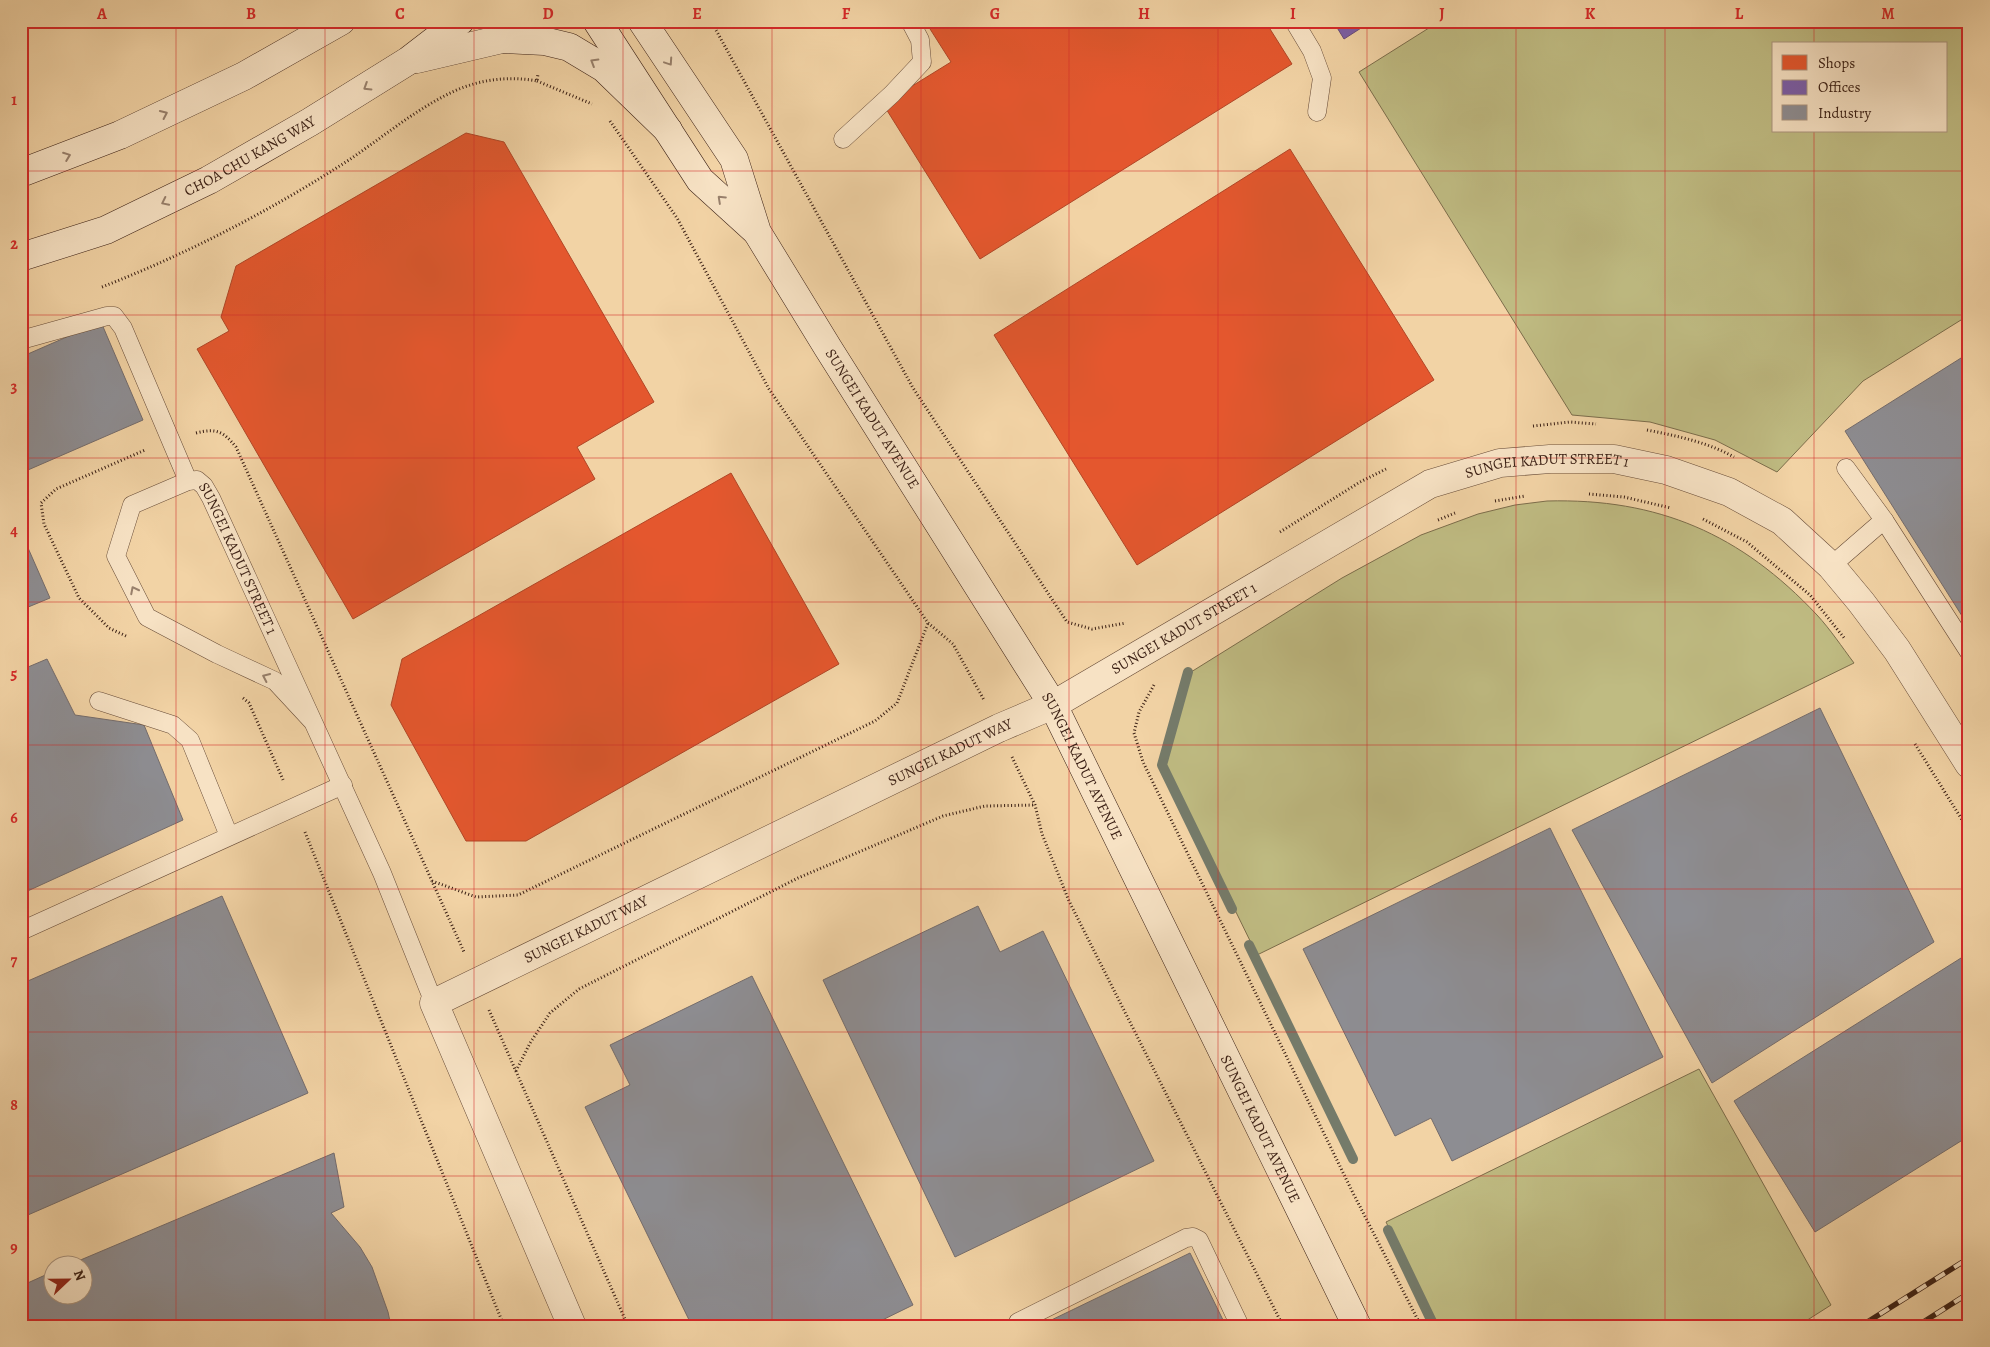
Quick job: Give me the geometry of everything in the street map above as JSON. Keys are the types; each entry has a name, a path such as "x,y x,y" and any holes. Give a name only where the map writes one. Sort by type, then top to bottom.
{"street":[{"path":"21,173 146,123 244,76 341,21"},
{"name":"CHOA CHU KANG WAY","path":"21,257 106,230 209,180 310,122 408,61 460,21"},
{"name":"SUNGEI KADUT AVENUE","path":"597,21 700,180 757,232"},
{"name":"SUNGEI KADUT AVENUE","path":"642,21 734,159 757,232 828,348 1054,705 1357,1326"},
{"path":"408,61 502,39 544,41 569,47 604,68 668,130"},
{"name":"SUNGEI KADUT STREET 1","path":"1054,705 1430,484 1500,463 1550,459 1614,459 1666,470 1729,492 1782,520 1831,566 1861,602 1897,650 1969,764"},
{"name":"SUNGEI KADUT WAY","path":"434,1003 999,728 1054,705"},
{"path":"434,1003 572,1326"}],"lane":[{"path":"842,140 892,94 922,62 920,40 910,21"},
{"path":"1294,21 1312,51 1322,78 1317,112"},
{"path":"21,340 107,316 114,316 123,328 188,481"},
{"path":"1846,468 1884,520 1969,652"},
{"name":"SUNGEI KADUT STREET 1","path":"313,722 276,681 217,654 147,617 116,556 132,505 188,481 197,480 204,486 211,498 382,873 434,1003"},
{"path":"1831,566 1884,520"},
{"path":"99,700 173,724 190,740 229,836"},
{"path":"21,931 342,785"},
{"path":"1018,1322 1186,1238 1193,1237 1199,1240 1240,1326"}],"path":[{"path":"711,21 913,388 1067,622 1092,629 1135,621"},
{"path":"537,81 544,41"},
{"path":"101,288 231,229 338,168 430,105 460,89 493,80 519,78 537,81 600,107"},
{"path":"606,115 677,218 769,389 928,623 953,644 999,728 1035,805 1042,834 1069,901 1283,1326"},
{"path":"1528,426 1570,422 1605,425"},
{"path":"170,440 210,429 225,434 236,447 432,881 628,1326"},
{"path":"1640,429 1678,436 1719,449 1742,462"},
{"path":"1277,534 1360,482 1393,466"},
{"path":"1586,493 1624,497 1672,509"},
{"path":"1489,502 1528,495"},
{"path":"1435,521 1462,510"},
{"path":"1699,518 1747,542 1810,595 1851,646"},
{"path":"432,881 476,897 518,895 875,722 897,703 928,623"},
{"path":"1162,680 1153,686 1139,712 1134,733 1143,762 1352,1191 1422,1326"},
{"path":"1914,742 1969,831"},
{"path":"516,1071 530,1043 550,1013 579,989 798,878 943,816 985,806 1035,805"}],"shaded area":[{"path":"1440,21 1969,21 1969,315 1863,381 1777,472 1715,440 1650,422 1572,415 1359,72"},
{"path":"1547,501 1587,502 1625,506 1661,514 1695,526 1727,543 1758,563 1788,587 1822,620 1854,663 1257,955 1164,765 1191,672 1342,578 1421,535 1478,514 1515,505"},
{"path":"1699,1069 1831,1305 1798,1326 1437,1326 1386,1222"}],"building: Shops":[{"path":"925,21 1265,21 1292,64 980,259 883,104 951,62"},
{"path":"466,133 504,142 654,402 577,447 595,479 353,619 197,349 229,331 221,317 236,266"},
{"path":"1290,149 1434,380 1137,565 994,335"},
{"path":"731,473 839,664 526,841 466,841 391,705 402,659"}],"building: Offices":[{"path":"1333,21 1372,21 1344,39"}],"building: Industry":[{"path":"101,322 143,420 21,473 21,357"},
{"path":"1969,353 1969,627 1845,431"},
{"path":"21,532 50,598 21,610"},
{"path":"47,659 75,715 144,725 183,820 21,894 21,670"},
{"path":"1820,708 1934,942 1712,1083 1572,830"},
{"path":"1550,828 1663,1057 1452,1161 1431,1118 1395,1136 1303,949"},
{"path":"222,896 308,1093 21,1218 21,984"},
{"path":"978,906 1000,952 1043,931 1154,1161 955,1257 823,980"},
{"path":"1969,953 1969,1136 1815,1232 1734,1101"},
{"path":"752,976 913,1305 870,1326 692,1326 585,1107 630,1085 610,1045"},
{"path":"334,1153 344,1207 331,1213 360,1247 372,1267 391,1326 21,1326 21,1286 42,1277 42,1304 92,1304 92,1255"},
{"path":"1190,1253 1226,1326 1039,1326"}],"waterway":[{"path":"1188,672 1162,765 1232,909"},
{"path":"1249,945 1353,1159"},
{"path":"1388,1230 1434,1326"}],"railway":[{"path":"1861,1326 1969,1258"},
{"path":"1917,1326 1969,1293"}]}
